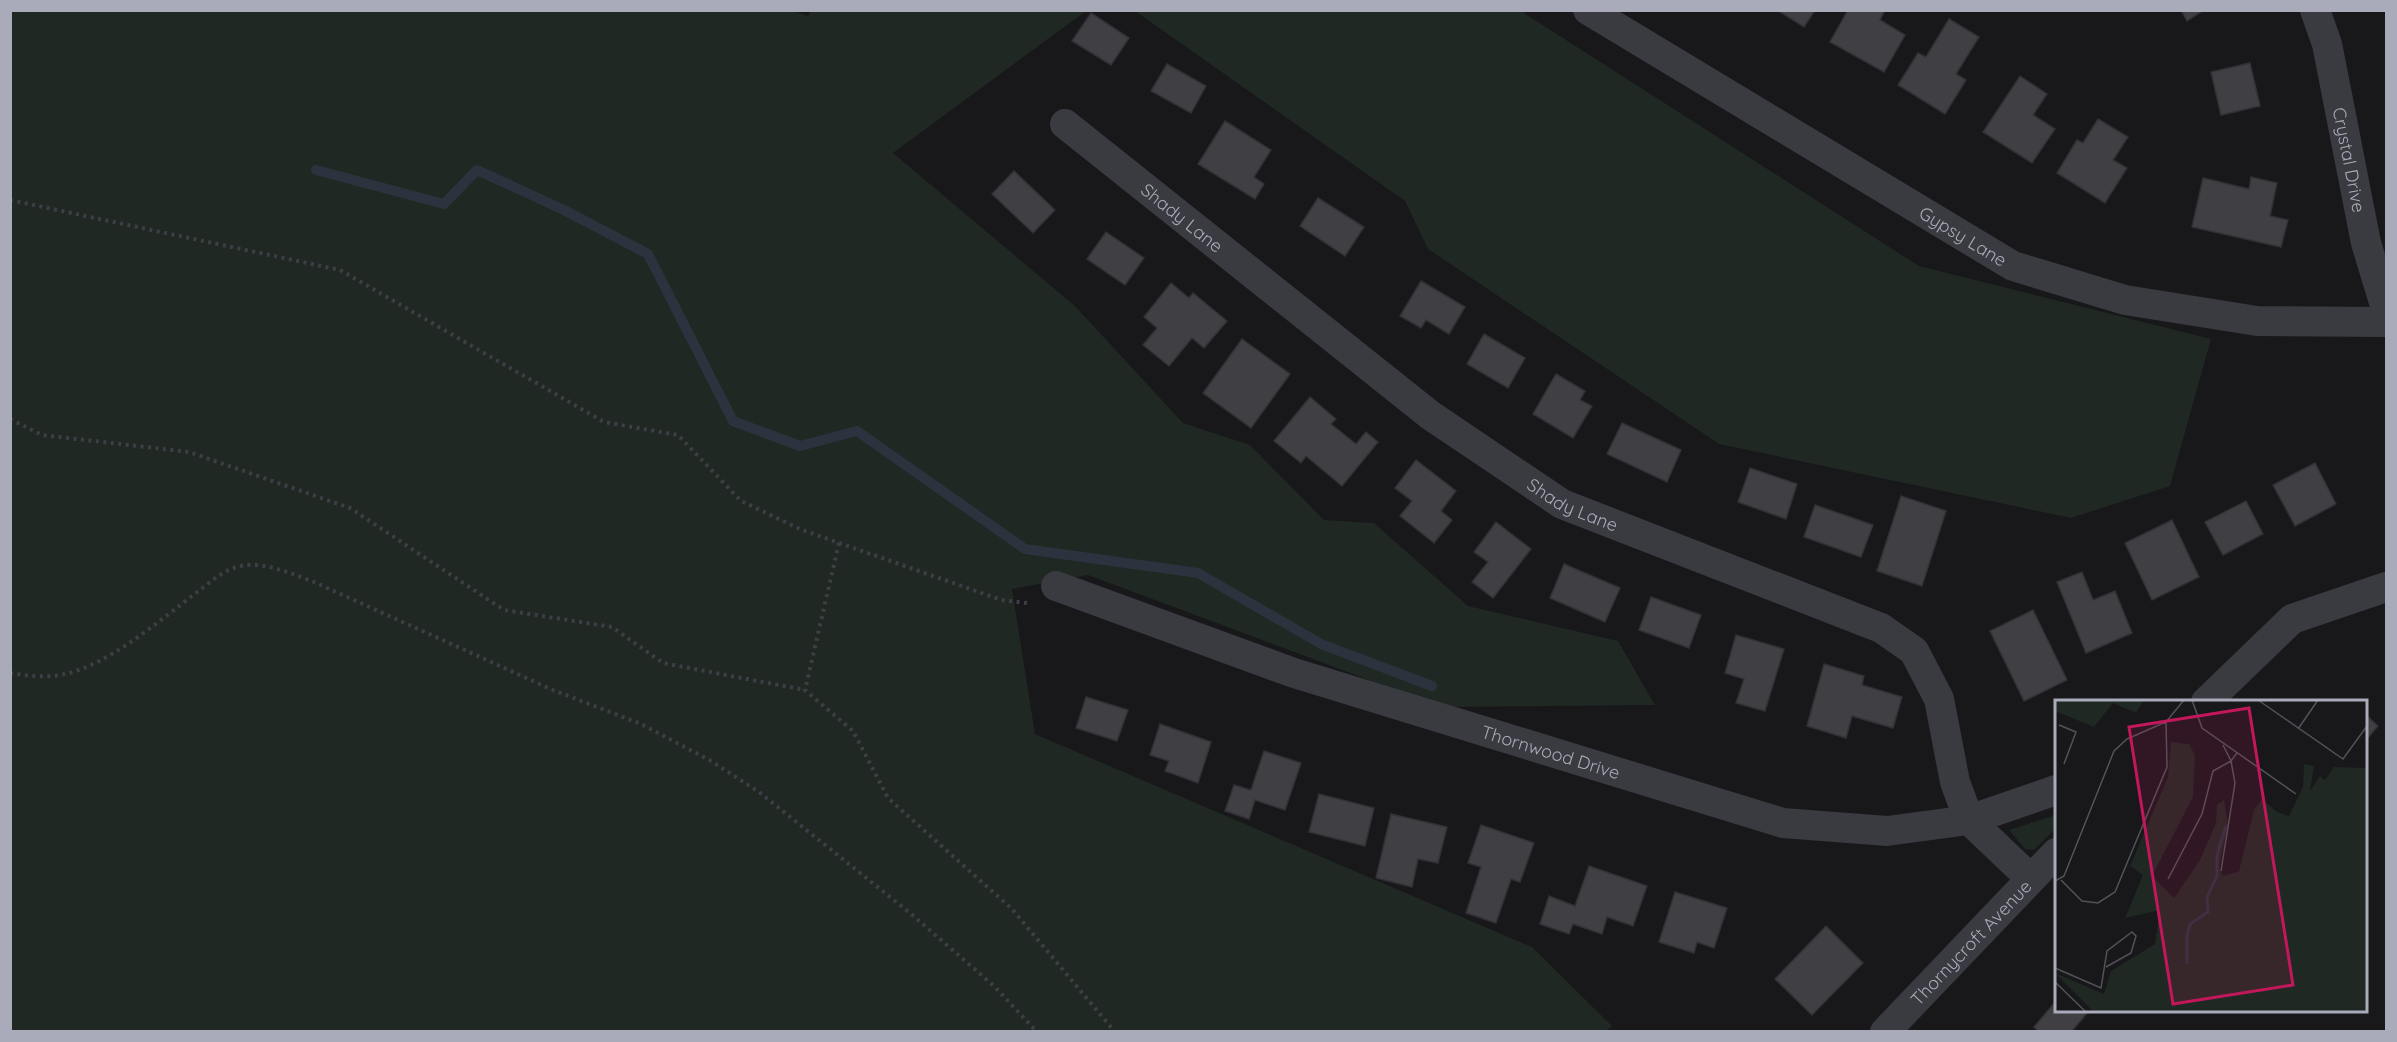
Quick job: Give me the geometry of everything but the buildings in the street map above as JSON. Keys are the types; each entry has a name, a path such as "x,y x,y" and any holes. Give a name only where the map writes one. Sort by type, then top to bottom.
{"street":[{"name":"Gypsy Lane","path":"1588,10 2013,266 2125,300 2257,321 2386,322"},
{"name":"Crystal Drive","path":"2315,10 2327,44 2366,243 2386,309"},
{"name":"Shady Lane","path":"1065,124 1430,415 1562,504 1881,628 1914,651 1939,699 1955,782 1969,820 2031,879"},
{"name":"Thornwood Drive","path":"1056,586 1294,674 1783,823 1887,831 1969,820 2055,790"},
{"path":"2208,700 2292,619 2386,587"},
{"name":"Thornycroft Avenue","path":"1885,1032 2055,854"}],"path":[{"path":"10,200 340,270 604,422 678,435 741,501 800,529 1001,600 1042,605 1056,586"},
{"path":"10,418 42,435 189,452 350,507 504,610 612,627 663,663 805,690 853,731 888,798 1012,909 1114,1032"},
{"path":"805,690 839,543"},
{"path":"10,673 39,677 65,674 97,662 140,636 225,571 247,565 276,569 314,582 553,690 641,724 711,761 759,792 910,914 994,986 1037,1032"}],"shaded area":[{"path":"789,10 808,16 811,10 1086,11 893,153 1075,306 1183,423 1250,445 1324,520 1374,523 1468,606 1618,641 1655,705 1441,707 1088,575 1012,589 1035,734 1532,947 1612,1026 1605,1032 11,1031 10,11"},
{"path":"1135,11 1521,11 1919,266 2211,339 2170,486 2071,518 1719,444 1428,249 1405,201"},
{"path":"2055,815 2055,829 2034,850 2025,849 2009,830"}],"waterway":[{"path":"316,170 444,204 477,170 564,210 648,254 733,421 800,446 857,431 1025,549 1198,573 1321,644 1432,686"}]}
